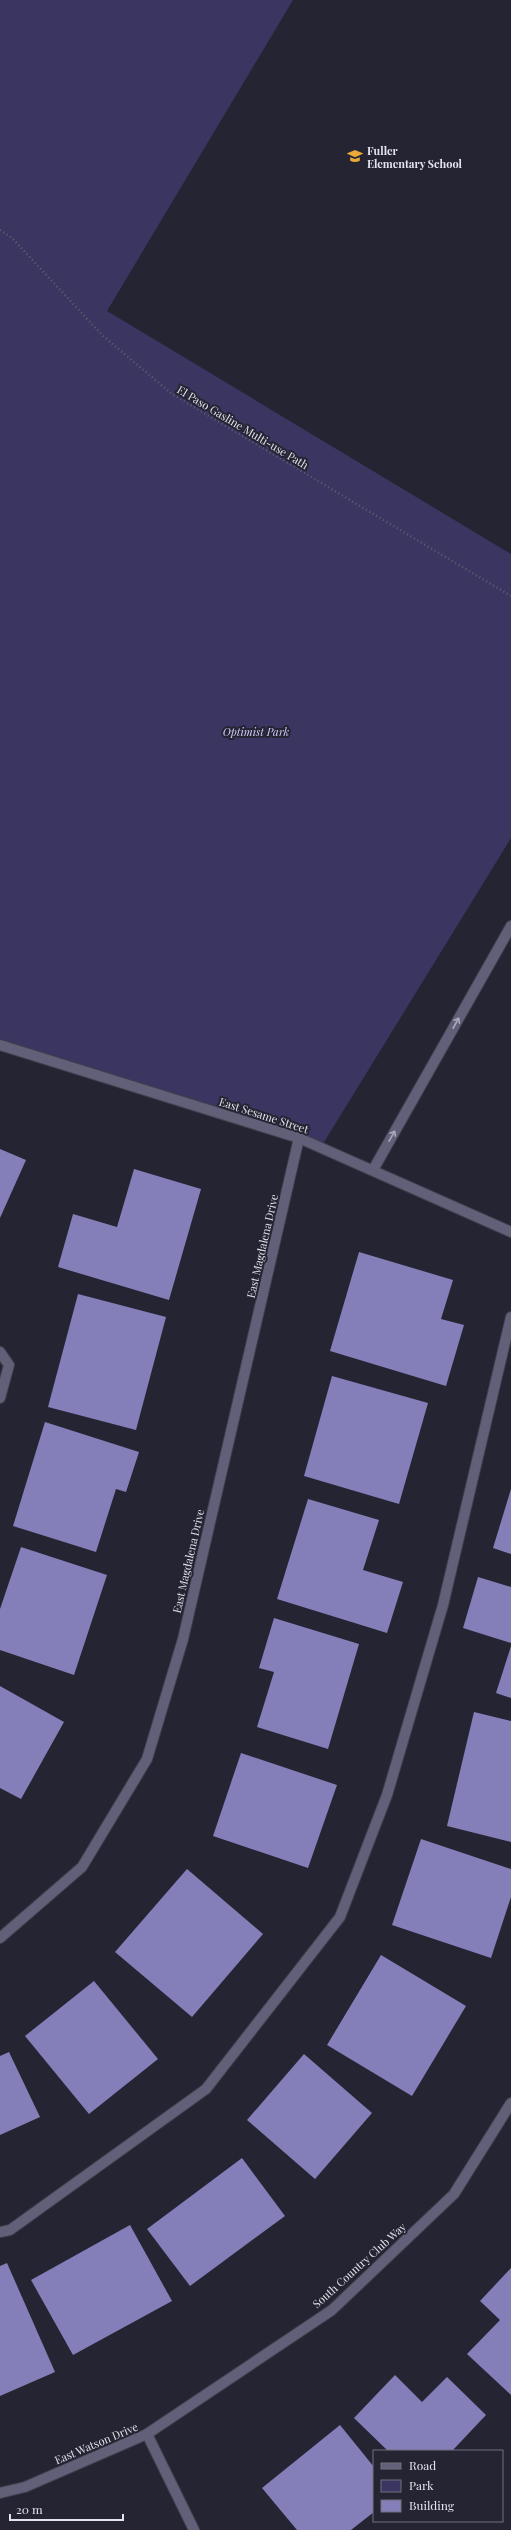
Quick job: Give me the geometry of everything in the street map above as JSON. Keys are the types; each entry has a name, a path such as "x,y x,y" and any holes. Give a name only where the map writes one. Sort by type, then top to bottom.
{"street":[{"path":"373,1170 511,926"},
{"name":"East Sesame Street","path":"0,1045 299,1138 511,1232"},
{"name":"East Magdalena Drive","path":"0,1938 82,1867 147,1759 183,1639 299,1138"},
{"path":"0,2232 10,2230 206,2089 340,1917 387,1795 443,1605 511,1316"},
{"path":"0,1352 9,1365 0,1398"},
{"name":"South Country Club Way","path":"147,2434 332,2310 454,2194 511,2103"},
{"name":"East Watson Drive","path":"0,2493 25,2487 147,2434 194,2530"}],"path":[{"name":"El Paso Gasline Multi-use Path","path":"0,230 12,238 103,336 172,394 511,596"}],"green space":[{"name":"Optimist Park","path":"0,0 293,0 107,311 511,554 511,838 321,1147 0,1045"}],"building":[{"path":"0,1149 26,1160 0,1218"},
{"path":"134,1169 201,1189 169,1300 58,1267 73,1214 117,1227"},
{"path":"359,1252 453,1280 441,1319 464,1325 446,1386 330,1351"},
{"path":"78,1294 166,1317 136,1430 48,1407"},
{"path":"332,1376 428,1403 399,1504 304,1476"},
{"path":"45,1422 139,1452 126,1492 116,1489 96,1552 13,1526"},
{"path":"511,1489 511,1554 493,1548"},
{"path":"308,1499 379,1520 363,1570 403,1582 387,1633 277,1599"},
{"path":"21,1547 107,1575 74,1675 0,1650 0,1609"},
{"path":"478,1577 511,1587 511,1643 463,1628"},
{"path":"274,1618 359,1644 328,1749 257,1727 274,1672 259,1668"},
{"path":"511,1646 511,1698 496,1693"},
{"path":"0,1686 64,1722 21,1799 0,1788"},
{"path":"474,1712 511,1721 511,1842 447,1826"},
{"path":"241,1753 337,1785 308,1868 213,1836"},
{"path":"421,1839 511,1869 511,1897 491,1958 392,1925"},
{"path":"187,1869 263,1934 192,2017 115,1952"},
{"path":"381,1955 466,2006 412,2096 327,2045"},
{"path":"94,1981 158,2059 89,2114 25,2036"},
{"path":"9,2052 40,2117 0,2135 0,2056"},
{"path":"304,2054 372,2113 315,2179 247,2120"},
{"path":"242,2158 285,2216 190,2286 147,2229"},
{"path":"130,2225 172,2301 73,2355 31,2280"},
{"path":"7,2263 55,2372 0,2396 0,2266"},
{"path":"511,2268 511,2395 467,2354 500,2320 480,2301"},
{"path":"395,2375 422,2402 447,2377 486,2415 453,2450 387,2450 354,2418"},
{"path":"340,2425 373,2466 373,2513 351,2530 297,2530 262,2488"}],"place":[{"name":"Fuller Elementary School","path":"355,156"}]}
